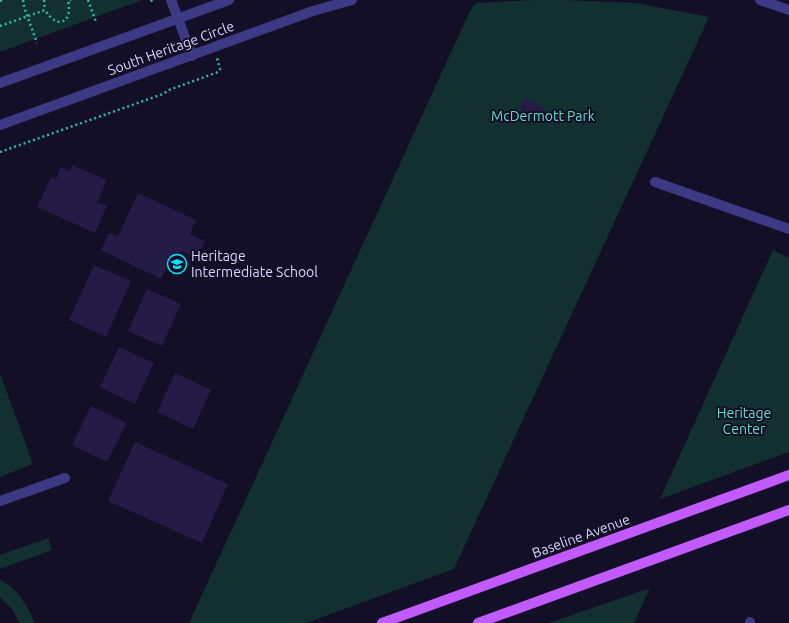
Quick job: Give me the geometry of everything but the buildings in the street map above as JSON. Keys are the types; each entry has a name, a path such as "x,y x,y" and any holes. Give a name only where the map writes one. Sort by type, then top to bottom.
{"main road":[{"name":"Baseline Avenue","path":"382,623 789,475"},
{"path":"478,623 789,510"}],"street":[{"path":"171,0 192,56"},
{"name":"South Heritage Circle","path":"0,83 229,0"},
{"name":"South Heritage Circle","path":"0,125 313,11 352,0"},
{"path":"760,0 789,10"},
{"path":"655,182 789,229"},
{"path":"0,501 65,478"}],"path":[{"path":"0,1 4,0"},
{"path":"23,0 24,7 37,43"},
{"path":"44,0 45,10 49,16 59,22 63,22 69,14 69,0"},
{"path":"88,0 96,22"},
{"path":"0,26 45,10"},
{"path":"0,152 163,94 169,90 218,72 220,69 216,56"}],"green space":[{"path":"0,0 142,0 0,52"},
{"name":"McDermott Park","path":"533,0 636,3 709,17 454,569 306,623 189,623 470,11 476,3"},
{"name":"Heritage Center","path":"773,250 789,258 789,452 660,499"},
{"path":"0,373 33,464 0,477"},
{"path":"48,538 52,550 0,569 0,555"},
{"path":"0,580 12,587 17,592 35,623 20,623 11,608 0,597"},
{"path":"650,588 634,623 549,623"}],"place":[{"name":"Heritage Intermediate School","path":"177,264"}]}
